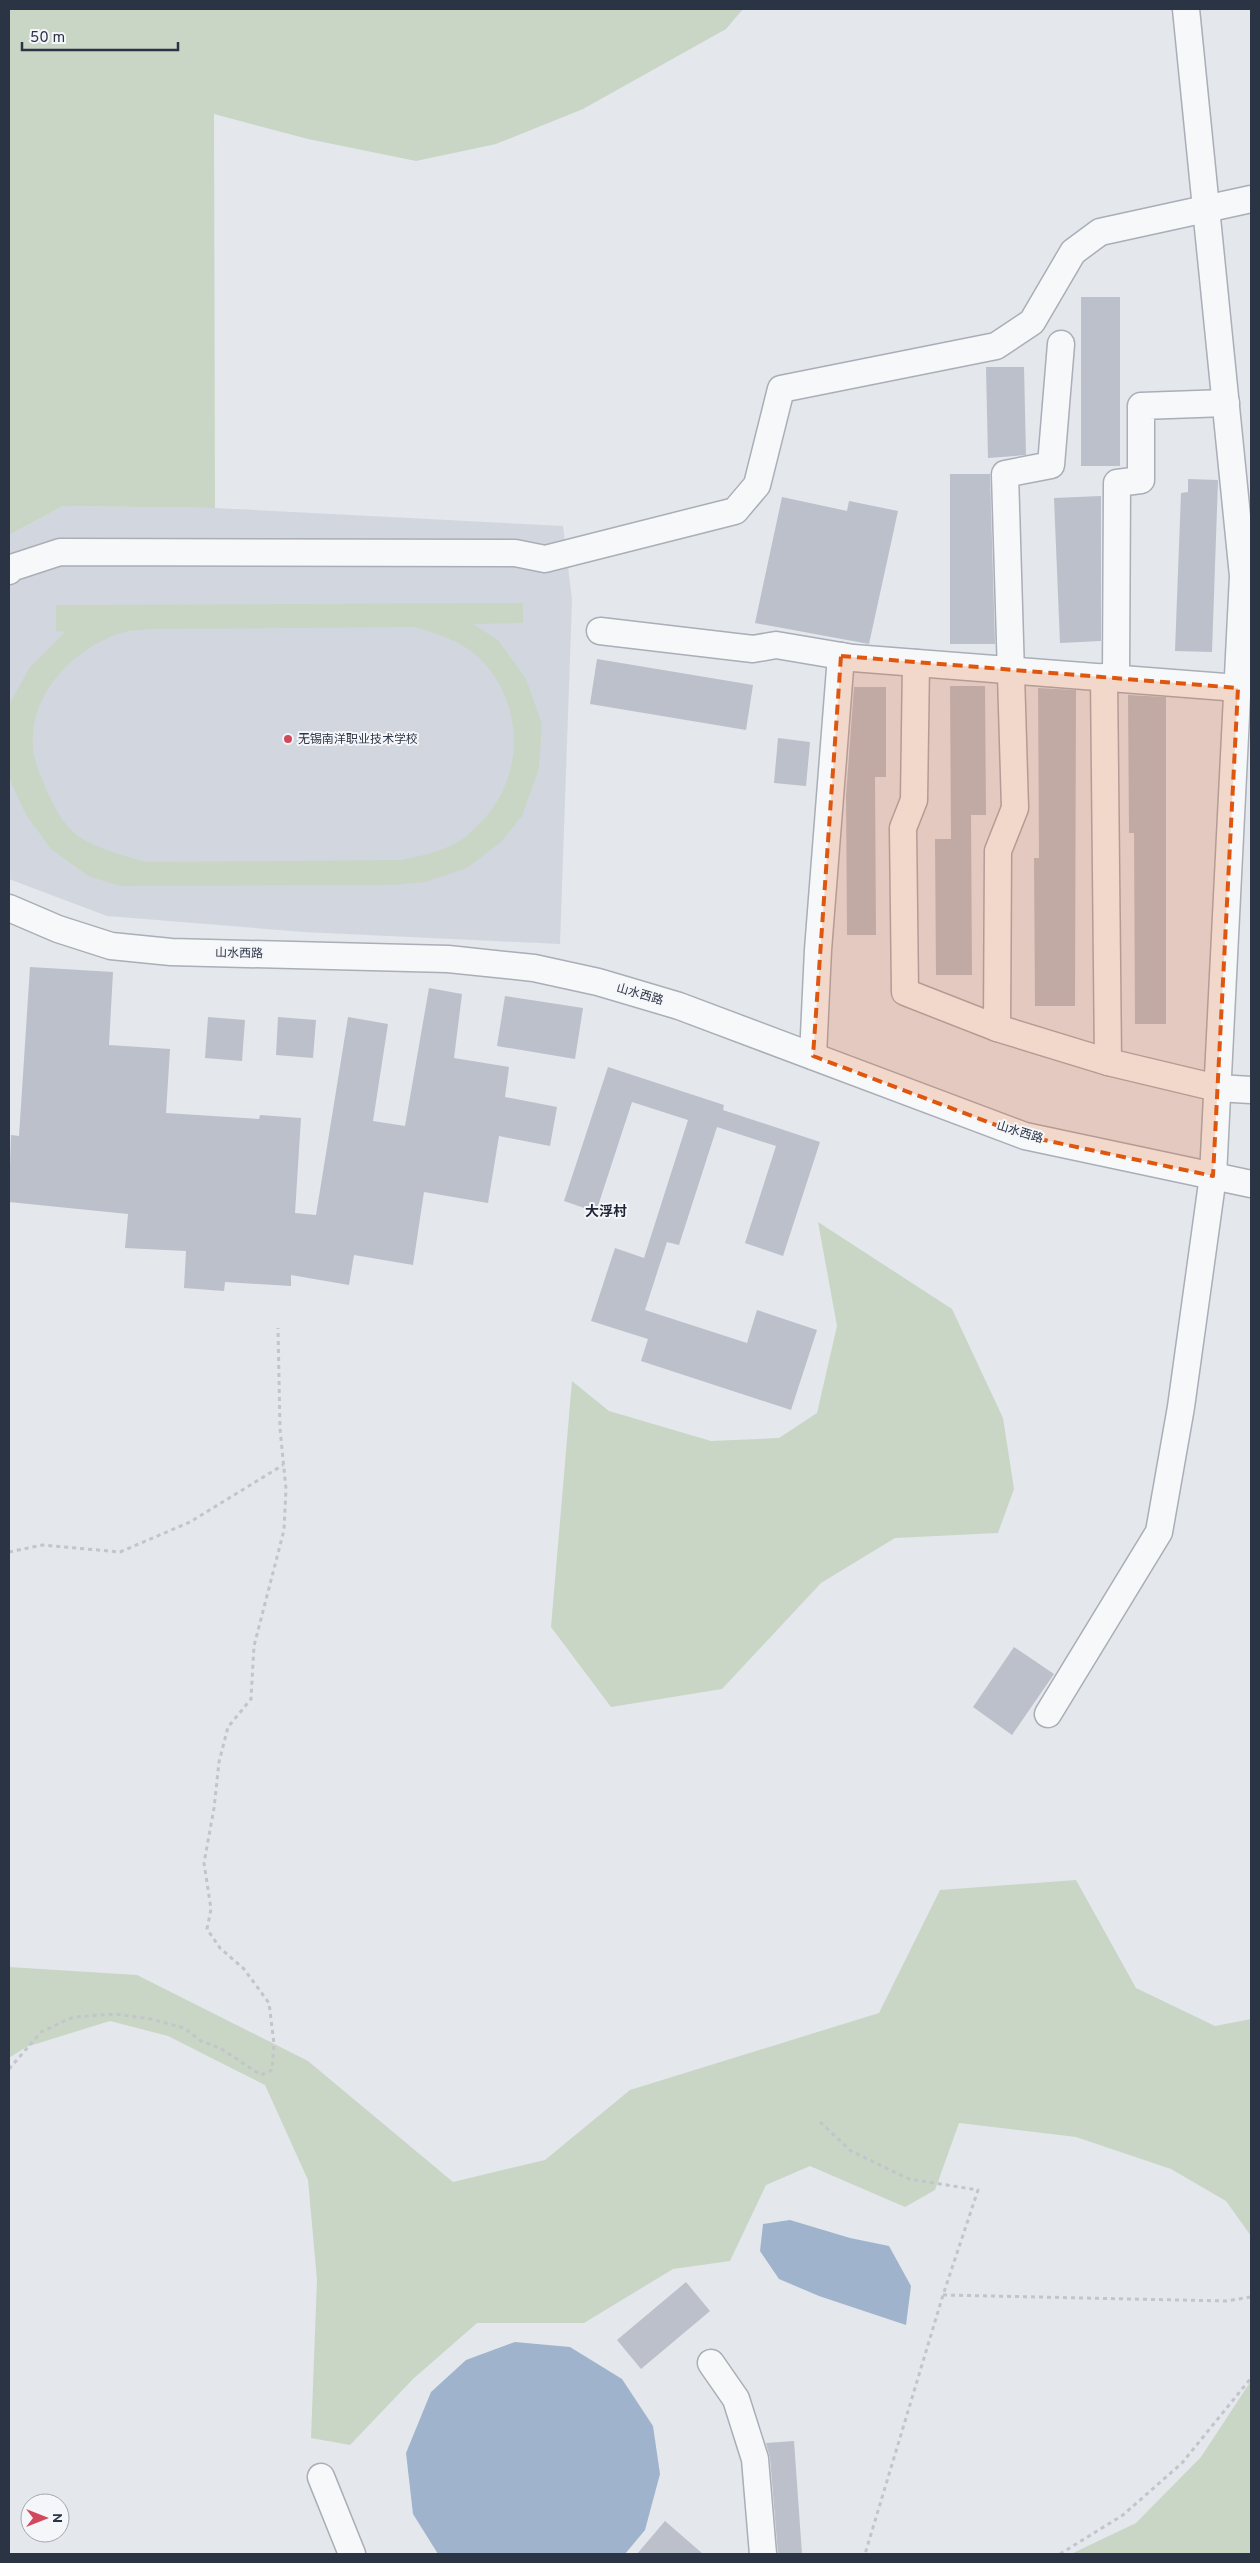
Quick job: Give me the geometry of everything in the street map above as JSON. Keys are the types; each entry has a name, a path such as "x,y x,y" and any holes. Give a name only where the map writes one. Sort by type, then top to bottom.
{"street":[{"path":"1048,1714 1159,1532 1181,1406 1213,1176 1243,576 1243,480 1226,403 1186,9"},
{"path":"9,571 11,568 60,552 515,553 545,559 735,511 756,485 781,389 996,346 1032,322 1074,252 1100,232 1251,199"},
{"path":"997,1028 998,851 1015,808 1005,474 1051,464 1061,344"},
{"path":"1108,1062 1110,678 1117,483 1141,480 1141,406 1226,403"},
{"path":"600,631 753,649 776,645 841,656 916,663 1238,688"},
{"path":"812,1056 818,950 841,656"},
{"path":"916,663 914,800 903,828 906,992 997,1028 1108,1062 1217,1088 1251,1090"},
{"name":"山水西路","path":"9,908 58,929 111,946 171,952 448,958 534,968 598,982 679,1006 1025,1136 1251,1184"},
{"path":"711,2363 736,2399 755,2459 763,2554"},
{"path":"321,2477 352,2554"}],"path":[{"path":"9,2069 41,2032 73,2017 115,2014 151,2019 184,2028 201,2041 220,2048 261,2075 272,2070 274,2044 268,2003 244,1969 220,1948 207,1929 211,1909 204,1863 214,1808 219,1762 228,1727 250,1699 254,1646 284,1530 286,1489 280,1429 278,1328"},
{"path":"9,1552 42,1546 120,1552 190,1522 283,1465"},
{"path":"820,2122 850,2151 909,2180 978,2190 943,2295 865,2554"},
{"path":"943,2295 1226,2301 1251,2297"},
{"path":"1060,2554 1123,2515 1182,2463 1251,2378"}],"highlighted area":[{"path":"841,656 1238,688 1213,1176 1025,1136 813,1056"}],"shaded area":[{"name":"无锡南洋职业技术学校","path":"63,506 215,508 563,526 572,600 560,944 304,932 107,916 9,879 9,535"}],"green space":[{"path":"9,9 743,9 726,29 583,109 496,144 416,161 308,139 214,114 215,508 63,506 9,535"},
{"path":"523,603 523,623 473,624 498,640 526,679 542,724 539,768 522,816 501,842 467,868 425,882 394,885 120,886 88,876 51,849 26,815 10,780 10,703 30,667 65,632 56,631 56,605","holes":["415,627 455,642 477,656 493,674 505,695 512,717 514,740 512,764 505,786 494,807 478,825 463,839 446,848 400,860 145,862 102,848 78,836 63,820 46,789 33,750 34,726 39,707 59,674 73,660 106,639 124,632 150,629"]},
{"path":"818,1222 952,1309 1003,1418 1014,1489 998,1533 895,1538 821,1583 722,1689 611,1707 551,1627 572,1381 609,1411 711,1441 779,1438 817,1413 837,1326"},
{"path":"1076,1880 1136,1988 1215,2026 1251,2019 1251,2236 1226,2201 1171,2169 1076,2137 959,2123 935,2190 905,2207 810,2166 766,2185 730,2261 673,2269 584,2323 477,2323 413,2379 350,2445 311,2438 317,2280 308,2180 265,2085 168,2036 110,2021 26,2047 9,2058 9,1967 137,1975 308,2061 453,2182 545,2160 630,2090 879,2013 940,1890"},
{"path":"1251,2381 1251,2554 1071,2554 1136,2523 1201,2457"}],"water":[{"path":"790,2220 850,2238 889,2246 911,2286 906,2325 819,2296 779,2279 760,2251 763,2224"},
{"path":"515,2342 570,2347 622,2379 653,2426 660,2474 645,2530 625,2554 438,2554 413,2514 406,2453 431,2392 466,2360"}],"building":[{"path":"1081,297 1120,297 1120,466 1081,466"},
{"path":"986,367 1024,367 1026,455 988,458"},
{"path":"950,474 990,474 995,644 950,644"},
{"path":"1188,479 1218,480 1212,652 1175,651 1181,493 1188,492"},
{"path":"1101,496 1101,641 1060,643 1054,498"},
{"path":"782,497 847,511 849,501 898,511 869,644 755,623"},
{"path":"597,659 753,685 746,730 590,704"},
{"path":"950,686 985,686 986,815 971,815 972,975 936,975 935,839 951,839"},
{"path":"854,687 886,687 886,777 875,777 876,935 847,935 846,796"},
{"path":"1038,688 1076,690 1075,1006 1035,1006 1034,858 1039,858"},
{"path":"1128,695 1166,697 1166,1024 1135,1024 1134,833 1129,833"},
{"path":"778,738 810,742 806,786 774,783"},
{"path":"30,967 113,972 109,1045 170,1049 166,1113 259,1119 260,1115 301,1118 295,1213 316,1215 348,1017 388,1024 373,1121 405,1126 429,988 462,994 454,1058 509,1067 505,1097 557,1107 550,1146 499,1136 488,1203 424,1192 413,1265 354,1255 349,1285 291,1275 291,1286 225,1282 224,1291 184,1288 186,1251 125,1248 128,1214 9,1202 11,1135 19,1136"},
{"path":"505,996 583,1008 575,1059 497,1046"},
{"path":"208,1017 245,1020 242,1061 205,1058"},
{"path":"278,1017 316,1020 313,1058 276,1055"},
{"path":"608,1067 724,1105 723,1110 820,1142 783,1256 745,1243 776,1146 717,1127 679,1245 667,1242 645,1310 747,1343 757,1310 817,1330 791,1410 641,1361 648,1339 591,1321 615,1248 644,1258 688,1120 632,1102 596,1212 564,1201"},
{"path":"1014,1647 1054,1674 1012,1735 973,1707"},
{"path":"686,2282 710,2311 641,2369 617,2340"},
{"path":"794,2441 802,2554 778,2554 770,2458 766,2443"},
{"path":"665,2521 703,2554 637,2554"}],"place":[{"name":"无锡南洋职业技术学校","path":"288,739"}],"district":[{"name":"大浮村","path":"606,1211"}]}
